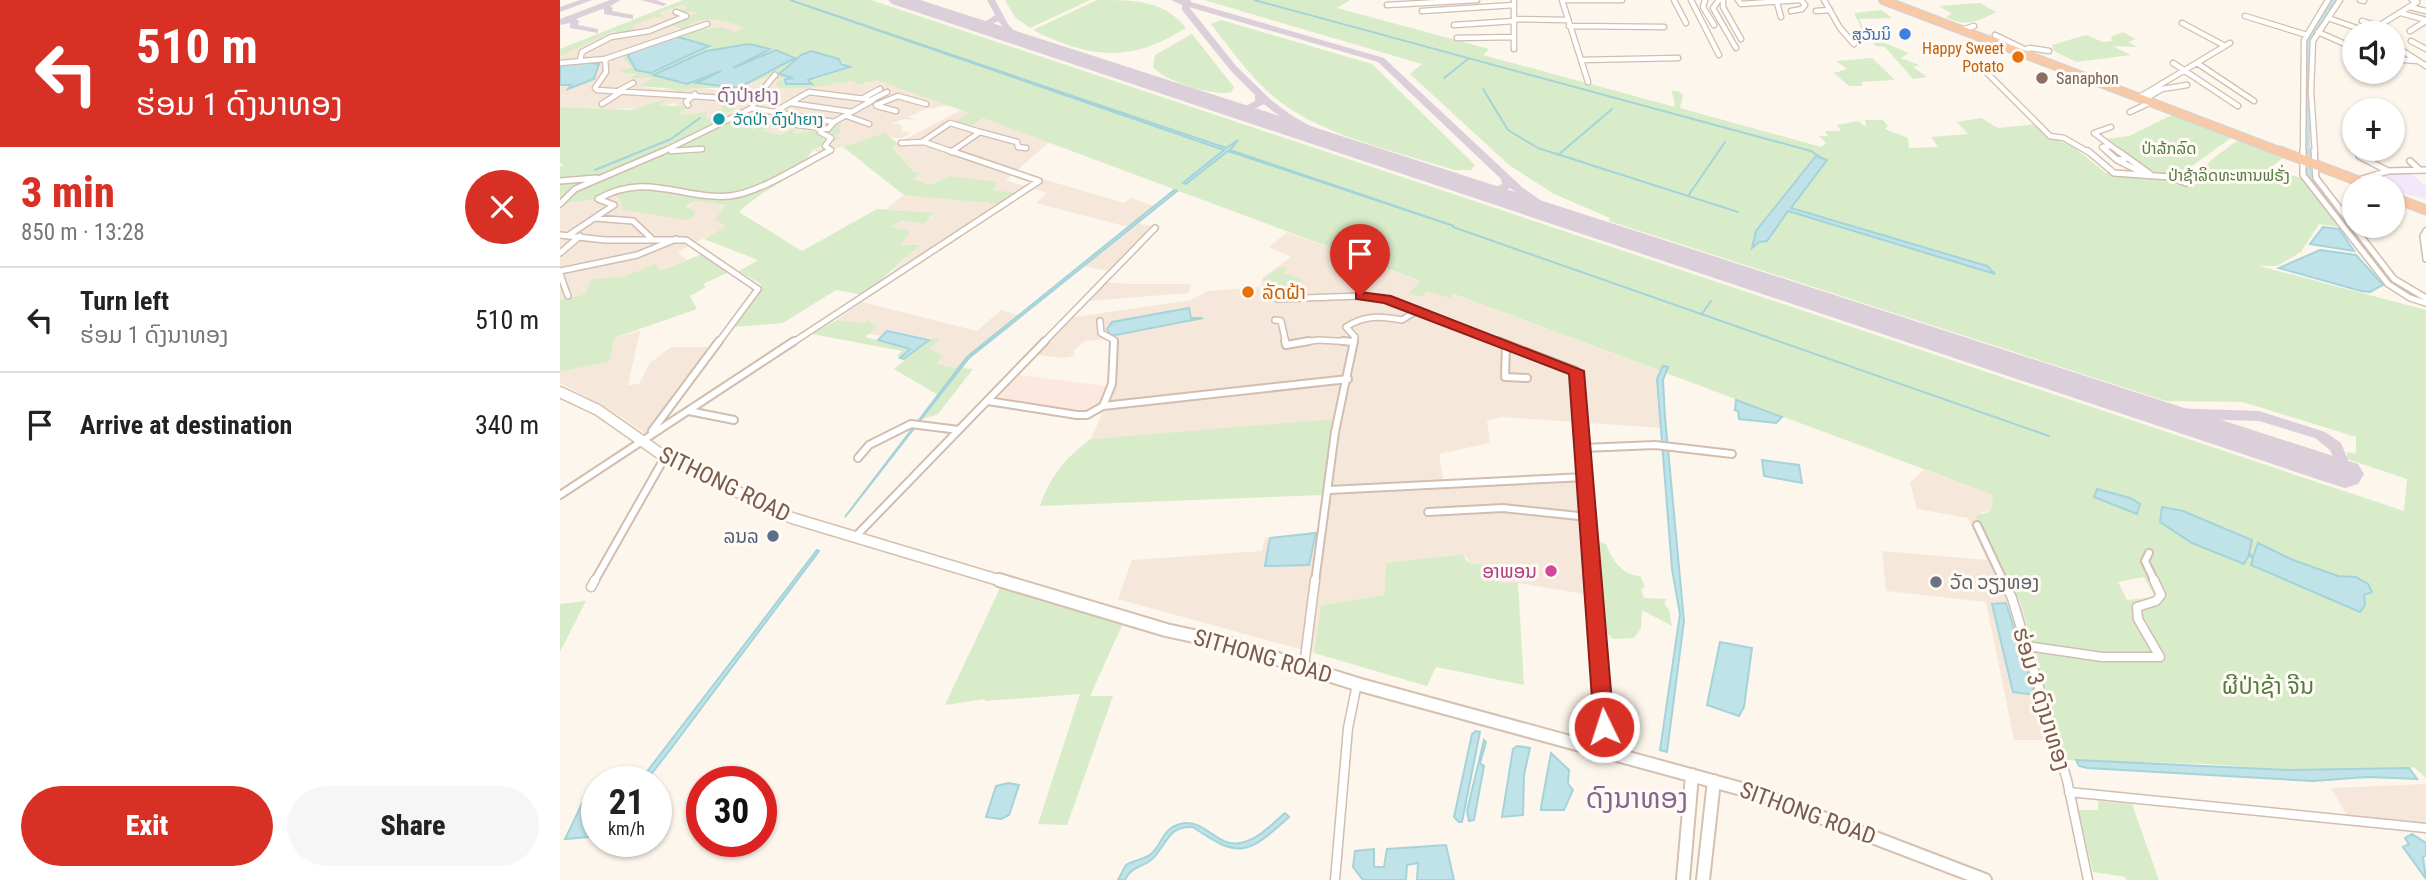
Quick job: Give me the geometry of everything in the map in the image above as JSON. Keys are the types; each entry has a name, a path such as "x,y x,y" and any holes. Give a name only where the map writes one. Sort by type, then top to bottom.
{"highway":[{"path":"1877,0 2342,177"},
{"path":"1882,0 2021,50 2143,100"},
{"path":"2314,166 2342,176"},
{"path":"2405,201 2426,208"}],"main road":[{"name":"SITHONG ROAD","path":"560,392 598,410 645,438 665,457 792,518 1166,629 1304,666 1357,684 1760,794 1985,880"},
{"path":"1683,880 1692,775"},
{"path":"1703,880 1714,781"}],"street":[{"path":"1387,5 1476,0"},
{"path":"1588,82 1562,0 1622,0"},
{"path":"1674,0 1686,23"},
{"path":"1691,0 1693,9 1719,55"},
{"path":"1705,0 1703,7 1714,25"},
{"path":"1736,48 1713,8 1721,0 1741,39"},
{"path":"1738,0 1741,4 1800,0 1805,5 1802,9 1791,11"},
{"path":"1824,0 1854,44"},
{"path":"2328,0 2304,40 2303,174 2388,284 2410,298 2426,301"},
{"path":"2340,0 2318,32 2312,48 2316,178 2394,279 2426,301"},
{"path":"2387,21 2417,1"},
{"path":"1422,10 1514,2 1514,48"},
{"path":"1777,3 1781,17"},
{"path":"2410,7 2426,11"},
{"path":"1816,11 1830,10"},
{"path":"580,60 582,52 611,37 649,31 686,16 676,12"},
{"path":"2401,13 2426,20"},
{"path":"2245,16 2307,35"},
{"path":"2328,18 2342,23"},
{"path":"1454,25 1478,23 1483,27 1514,21 1567,20"},
{"path":"2424,31 2412,30 2426,20"},
{"path":"2182,23 2225,46"},
{"path":"560,63 605,59 707,24"},
{"path":"1569,26 1664,27"},
{"path":"1961,30 1974,26"},
{"path":"649,31 660,39"},
{"path":"2318,32 2342,43"},
{"path":"1994,35 2021,50 2049,51"},
{"path":"1457,38 1514,37"},
{"path":"2411,41 2426,51"},
{"path":"2130,112 2183,70 2230,43"},
{"path":"2405,51 2424,63"},
{"path":"2410,54 2426,51"},
{"path":"1581,60 1678,58"},
{"path":"605,59 606,72 595,89 647,97 695,94 834,122"},
{"path":"2405,61 2424,63"},
{"path":"2197,62 2254,101"},
{"path":"2173,63 2238,106"},
{"path":"1988,74 2052,137 2064,138 2085,149 2114,173 2150,175 2186,183"},
{"path":"754,104 775,75"},
{"path":"602,104 633,83"},
{"path":"2143,100 2162,89 2187,85"},
{"path":"836,93 844,86"},
{"path":"864,97 880,89"},
{"path":"560,204 575,189 665,151 774,92"},
{"path":"774,112 809,92 864,97 876,105 896,111"},
{"path":"791,124 830,128 834,122 887,92"},
{"path":"688,105 686,102 695,94"},
{"path":"876,105 900,96 926,104"},
{"path":"790,103 852,112"},
{"path":"847,116 869,124"},
{"path":"922,142 950,123 1017,142 1018,147 1026,148"},
{"path":"2111,127 2094,133 2150,175"},
{"path":"569,235 614,203 598,199 617,188 646,186 719,197 748,191 831,150 825,146 831,138 820,132 822,128"},
{"path":"951,152 980,132"},
{"path":"560,495 1039,181 922,142 901,143"},
{"path":"2111,146 2102,148 2116,160 2150,175"},
{"path":"665,151 702,149"},
{"path":"2116,160 2128,158"},
{"path":"2368,161 2388,172"},
{"path":"2410,161 2423,170"},
{"path":"2378,175 2423,170"},
{"path":"560,181 598,178"},
{"path":"595,218 636,220 651,238"},
{"path":"855,537 1155,228"},
{"path":"2426,231 2423,236 2426,259"},
{"path":"560,234 605,240 678,238 692,243 758,291 645,438"},
{"path":"560,253 580,236"},
{"path":"568,296 560,272 622,259 678,238"},
{"path":"1278,299 1376,297 1418,310 1576,371 1606,752"},
{"path":"1304,666 1335,432 1355,337 1346,327 1359,319 1379,316 1402,320 1418,310"},
{"path":"1275,320 1281,321 1286,345 1318,340 1354,342"},
{"path":"1100,321 1101,333 1114,341 1112,384 1103,406"},
{"path":"1506,344 1505,377 1527,378"},
{"path":"988,401 1087,415 1103,406 1348,379"},
{"path":"689,411 734,420"},
{"path":"858,458 869,444 911,424 959,430"},
{"path":"1583,449 1662,445 1732,454"},
{"path":"591,587 665,457"},
{"path":"1328,489 1585,477"},
{"path":"1428,512 1503,508 1588,517"},
{"name":"ຮ່ອມ 3 ດົງນາທອງ","path":"1977,525 2012,598 2069,792 2088,880"},
{"path":"2027,646 2102,657 2160,657 2138,619 2137,607 2156,601 2161,595 2145,561 2150,553"},
{"path":"1335,880 1348,728 1357,684"},
{"path":"2069,792 2426,828"}],"shaded area":[{"path":"682,5 745,28 735,32 722,27 690,31 629,62 632,67 622,73 639,74 628,79 655,77 641,86 663,90 685,85 716,90 739,88 773,75 785,78 783,87 798,88 853,81 867,84 877,79 949,105 923,110 909,117 916,120 904,119 891,124 899,124 903,127 901,131 911,133 902,138 878,137 820,153 813,150 822,148 827,141 821,139 839,130 841,126 813,134 780,135 763,132 770,126 762,124 753,129 744,120 729,124 679,113 688,107 674,107 678,104 676,103 645,109 617,108 629,110 560,107 560,85 580,85 592,80 599,64 586,62 560,65 560,53"},
{"path":"961,110 1049,142 1006,180 1027,187 1020,193 991,190 999,183 940,179 929,185 912,179 921,172 914,172 892,146"},
{"path":"2409,172 2426,186 2426,199 2405,194 2405,175 2383,175"},
{"path":"1043,179 1124,203 1131,198 1154,206 1128,227 1036,203 1047,193 1027,187"},
{"path":"614,193 687,208 696,201 727,205 727,226 678,252 687,260 659,271 655,264 585,294 560,300 560,204 602,198"},
{"path":"907,193 1001,204 883,281 919,245 899,245 911,231 891,228 902,220 924,224 934,214 886,209"},
{"path":"1138,223 1154,227 1109,271 1083,266"},
{"path":"1287,232 1660,371 1657,379 1662,428 1501,417 1487,421 1490,443 1439,454 1444,483 1593,481 1602,597 1518,583 1498,583 1499,565 1471,564 1464,554 1386,563 1384,595 1321,605 1314,653 1118,599 1132,560 1262,551 1265,537 1270,538 1265,566 1309,565 1325,495 1335,420 1091,439 1113,388 1109,339 1085,341 1074,350 1074,356 1063,358 1028,354 1062,319 1191,300 1208,291 1261,287 1263,277 1291,257 1269,247"},
{"path":"1106,282 1191,284 1189,293 1089,301"},
{"path":"862,302 977,331 1001,310 1019,315 955,368 936,362 943,357 929,349 939,340 888,331 882,336 868,334 877,326 837,320"},
{"path":"640,331 628,385 639,384 650,363 671,347 708,347 649,436 611,410 560,383 560,372 610,361 614,338"},
{"path":"1019,375 1113,387 1092,419 990,406"},
{"path":"1924,470 1993,495 1991,511 1981,512 2024,612 2066,760 2054,761 2049,740 2014,740 1986,602 1886,591 1882,551 1987,560 1968,518 1917,509 1910,483"},
{"path":"2426,784 2426,824 2348,817 2331,788"}],"green space":[{"path":"683,0 871,0 2404,511 2407,479 2347,459 2347,452 2356,454 2356,437 2243,402 2166,401 1609,221 1610,218 1554,194 1509,165 1410,74 1422,64 1204,0 1350,0 1337,8 1489,49 1483,55 1675,107 1672,91 1678,91 1683,95 1680,108 1821,147 1826,143 1819,136 1828,136 1825,131 1841,131 1837,125 1858,121 1866,127 1865,120 1883,120 1888,126 1885,129 1908,138 1909,148 1938,147 1931,137 1968,134 1957,122 1981,118 1998,128 2037,124 2051,137 2082,148 2076,149 2106,173 2150,176 2105,139 2129,136 2172,115 2232,137 2192,166 2184,181 2191,185 2211,160 2238,140 2284,157 2268,170 2302,178 2339,227 2319,224 2301,252 2277,266 2259,266 2426,310 2426,778 2414,767 2398,770 2290,770 2207,764 2066,760 2021,604 1976,516 1991,511 1993,495 1454,294 1450,298 1427,291 1421,297 1409,293 1420,281 983,118 970,127 954,122 969,113 877,80 859,85 852,81 793,89 776,86 777,82 785,78 773,79 772,75 739,88 738,88 690,88 678,94 675,89 639,86 654,77 627,79 638,74 622,73 621,71 632,67 623,58 625,53 690,31 722,27 735,32 744,28 722,20 708,19 688,25 694,27 685,31 675,26 664,26 699,12 678,12 688,8 682,5 660,13 665,18 654,17 633,26 633,30 620,33 614,31 560,56 560,49","holes":["676,36 709,46 658,70 636,68 631,59","749,44 770,49 687,84 654,75 706,51","776,50 793,60 738,88 697,84","811,51 838,59 850,68 814,80 779,73 801,55","2144,577 2155,597 2127,600 2118,582"]},
{"path":"1005,0 1090,0 1030,28 1015,17"},
{"path":"1097,0 1136,1 1158,7 1186,28 1147,47 1110,53 1074,47 1033,30"},
{"path":"1980,3 1996,12 1977,21 1959,22 1946,17 1952,14 1939,6"},
{"path":"1881,10 1892,18 1859,19 1866,35 1909,53 1901,58 1919,65 1913,67 1927,77 1913,79 1885,47 1876,46 1858,29 1861,28 1854,13"},
{"path":"1221,20 1372,64 1475,165 1471,170 1454,170 1343,135 1301,116 1272,96 1244,67 1211,24"},
{"path":"2123,32 2136,39 2128,42 2137,47 2113,46 2131,55 2076,62 2054,51 2052,45 2086,35 2103,42 2112,41 2111,37"},
{"path":"1192,34 1234,87 1231,92 1190,87 1168,78 1153,67 1155,55"},
{"path":"1872,58 1895,80 1861,82 1863,86 1849,86 1834,73 1847,69 1836,61"},
{"path":"670,98 659,105 689,107 679,113 706,112 706,119 723,112 719,111 725,108 721,107 737,99 727,106 736,108 712,121 729,124 744,120 753,129 781,121 764,131 780,135 796,128 792,134 841,124 840,133 822,139 827,141 841,138 813,150 807,158 810,159 784,174 791,176 739,212 802,251 877,209 934,213 924,224 902,220 892,227 911,231 900,245 920,245 864,295 836,290 783,323 732,327 758,296 761,284 739,271 758,260 704,239 726,226 715,219 726,205 696,201 686,206 696,212 693,217 685,220 622,209 621,200 613,193 602,198 560,204 560,167 563,164 560,163 560,107 631,110"},
{"path":"885,133 898,144 892,147 914,172 922,172 913,179 929,185 949,176 999,182 992,190 1020,193 1001,204 904,195 843,147"},
{"path":"705,253 727,273 703,284 706,287 690,296 697,309 614,338 610,361 560,372 560,300 585,294 591,280 617,276 621,278 655,264 660,271"},
{"path":"1286,267 1284,273 1303,280 1295,287 1280,290 1262,280 1278,268"},
{"path":"837,320 864,323 870,320 871,324 878,326 865,337 911,349 900,358 897,356 902,351 812,334"},
{"path":"932,338 940,340 930,349 943,356 937,363 955,368 967,357 938,395 894,369"},
{"path":"962,368 973,369 938,414 923,419"},
{"path":"1335,419 1325,495 1040,506 1060,468 1091,439"},
{"path":"1597,541 1606,544 1611,556 1623,570 1640,576 1645,587 1641,589 1644,598 1667,599 1664,603 1669,610 1672,626 1642,610 1641,628 1634,638 1613,639 1606,632"},
{"path":"1464,554 1471,564 1499,565 1499,583 1518,583 1524,685 1436,667 1427,686 1314,653 1321,605 1384,595 1386,563"},
{"path":"1001,586 1124,621 1090,696 1113,696 1067,825 1038,824 1080,694 985,699 945,705"},
{"path":"586,601 560,652 560,604"},
{"path":"2098,801 2132,804 2159,880 2126,880 2125,877 2093,872 2078,810 2098,810"}],"water":[{"path":"790,0 1226,148 1238,140 1230,150 1454,226 1228,151 1186,184 1183,183 1224,150"},
{"path":"675,36 709,46 651,73 636,70 628,56 631,52"},
{"path":"749,44 770,49 733,68 776,50 795,58 738,88 696,83 721,71 687,84 653,75 706,51"},
{"path":"811,51 839,59 841,64 850,67 808,80 812,84 786,84 785,79 793,78 779,74 801,55"},
{"path":"586,62 599,64 594,79 568,89 571,85 560,85 560,65"},
{"path":"1816,156 1827,160 1791,208 1987,266 1995,274 1788,211 1767,241 1759,242 1752,248 1756,231"},
{"path":"1174,190 1177,191 969,358 845,517 967,357"},
{"path":"2323,227 2339,229 2342,238 2345,238 2354,251 2310,244"},
{"path":"2320,250 2356,255 2383,285 2370,292 2361,291 2279,268"},
{"path":"1189,308 1191,318 1203,318 1111,336 1107,329 1112,322"},
{"path":"887,331 929,340 904,359 900,358 910,349 878,340"},
{"path":"1663,366 1668,367 1663,380 1665,417 1684,621 1667,752 1660,750 1680,614 1672,569 1657,379"},
{"path":"1736,400 1782,417 1776,423 1739,419 1738,411 1735,410"},
{"path":"1762,460 1799,465 1802,483 1764,476"},
{"path":"2097,489 2130,498 2140,504 2137,514 2094,497"},
{"path":"2162,507 2183,511 2252,540 2249,553 2253,557 2258,543 2293,560 2338,576 2356,577 2368,584 2372,592 2364,595 2365,605 2360,612 2251,565 2253,559 2249,555 2244,564 2192,543 2160,522"},
{"path":"1316,533 1309,565 1265,566 1270,538"},
{"path":"817,550 819,551 670,750 658,766 651,766"},
{"path":"2006,603 2035,695 2013,692 1992,604"},
{"path":"1720,642 1752,648 1744,707 1739,716 1707,705"},
{"path":"1480,732 1462,822 1459,822 1454,817 1472,734"},
{"path":"1484,740 1486,742 1480,763 1484,766 1474,820 1469,821 1467,811"},
{"path":"1517,746 1530,748 1524,775 1523,815 1502,817 1513,749"},
{"path":"1551,753 1569,770 1568,784 1573,790 1564,810 1541,810"},
{"path":"2076,760 2290,770 2409,768 2417,779 2367,777 2313,781 2087,768 2079,766"},
{"path":"1008,783 1019,785 1009,815 1001,819 986,817 996,786"},
{"path":"581,806 581,838 565,839"},
{"path":"1285,813 1289,817 1275,830 1252,845 1242,848 1222,844 1193,827 1179,829 1151,860 1131,871 1125,880 1118,880 1126,865 1151,854 1174,826 1189,823 1224,841 1240,843 1259,835"},
{"path":"2412,834 2426,843 2426,855 2423,857 2426,879 2403,847 2409,844 2405,838"},
{"path":"1446,845 1454,880 1417,880 1418,863 1407,865 1406,880 1363,880 1353,867 1355,851 1374,849 1374,867 1384,867 1387,849"}],"waterway":[{"path":"1254,0 1811,151 1820,157"},
{"path":"2308,153 2307,42 2334,0"},
{"path":"1444,78 1468,59"},
{"path":"1483,89 1508,130 1538,148 1559,155"},
{"path":"1559,155 1612,109"},
{"path":"595,170 671,139 700,118"},
{"path":"1688,196 1725,142"},
{"path":"1559,155 1688,196"},
{"path":"2309,170 2311,178 2389,278 2398,288 2420,299"},
{"path":"1688,196 1738,212"},
{"path":"1453,227 2049,436"},
{"path":"1702,314 1711,301"}],"taxiway":[{"path":"560,10 588,0"},
{"path":"601,6 617,0"},
{"path":"645,0 663,4"},
{"path":"991,0 1004,25 1017,39"},
{"path":"1175,0 1186,3"},
{"path":"1186,3 1381,60 1519,190 1558,216"},
{"path":"1186,3 1185,8 1250,86 1287,117 1335,143"},
{"path":"560,22 601,6"},
{"path":"601,6 609,8 607,12 630,17"},
{"path":"972,24 988,24 999,16"},
{"path":"566,20 575,21 573,26 595,31"},
{"path":"1231,109 1248,109 1260,102 1258,97"},
{"path":"1480,191 1495,192 1507,185 1506,178"},
{"path":"2119,400 2166,413 2259,416 2320,435 2336,447 2341,460 2333,470 2312,471 2258,446"}],"runway":[{"path":"899,0 2345,474"}],"place":[{"name":"ສຸວັນນິ","path":"1905,34"},
{"name":"Happy Sweet Potato","path":"2018,57"},
{"name":"Sanaphon","path":"2042,78"},
{"name":"ວັດປ່າ ດົງປ່າຍາງ","path":"719,119"},
{"name":"ລັດຝ້າ","path":"1248,292"},
{"name":"ລນລ","path":"773,536"},
{"name":"ອາພອນ","path":"1551,571"},
{"name":"ວັດ ວຽງທອງ","path":"1936,582"}],"district":[{"name":"ດົງປ່າຢາງ","path":"748,95"},
{"name":"ດົງນາທອງ","path":"1637,798"}],"route":[{"path":"1360,296 1386,299 1418,310 1576,371 1604,727"}],"park label":[{"name":"ປ່າລ້ກລົດ","path":"2169,148"},
{"name":"ປ່າຊ້າລິດທະຫານຟຣັ່ງ","path":"2229,175"},
{"name":"ຜີປ່າຊ້າ ຈີນ","path":"2268,686"}]}
